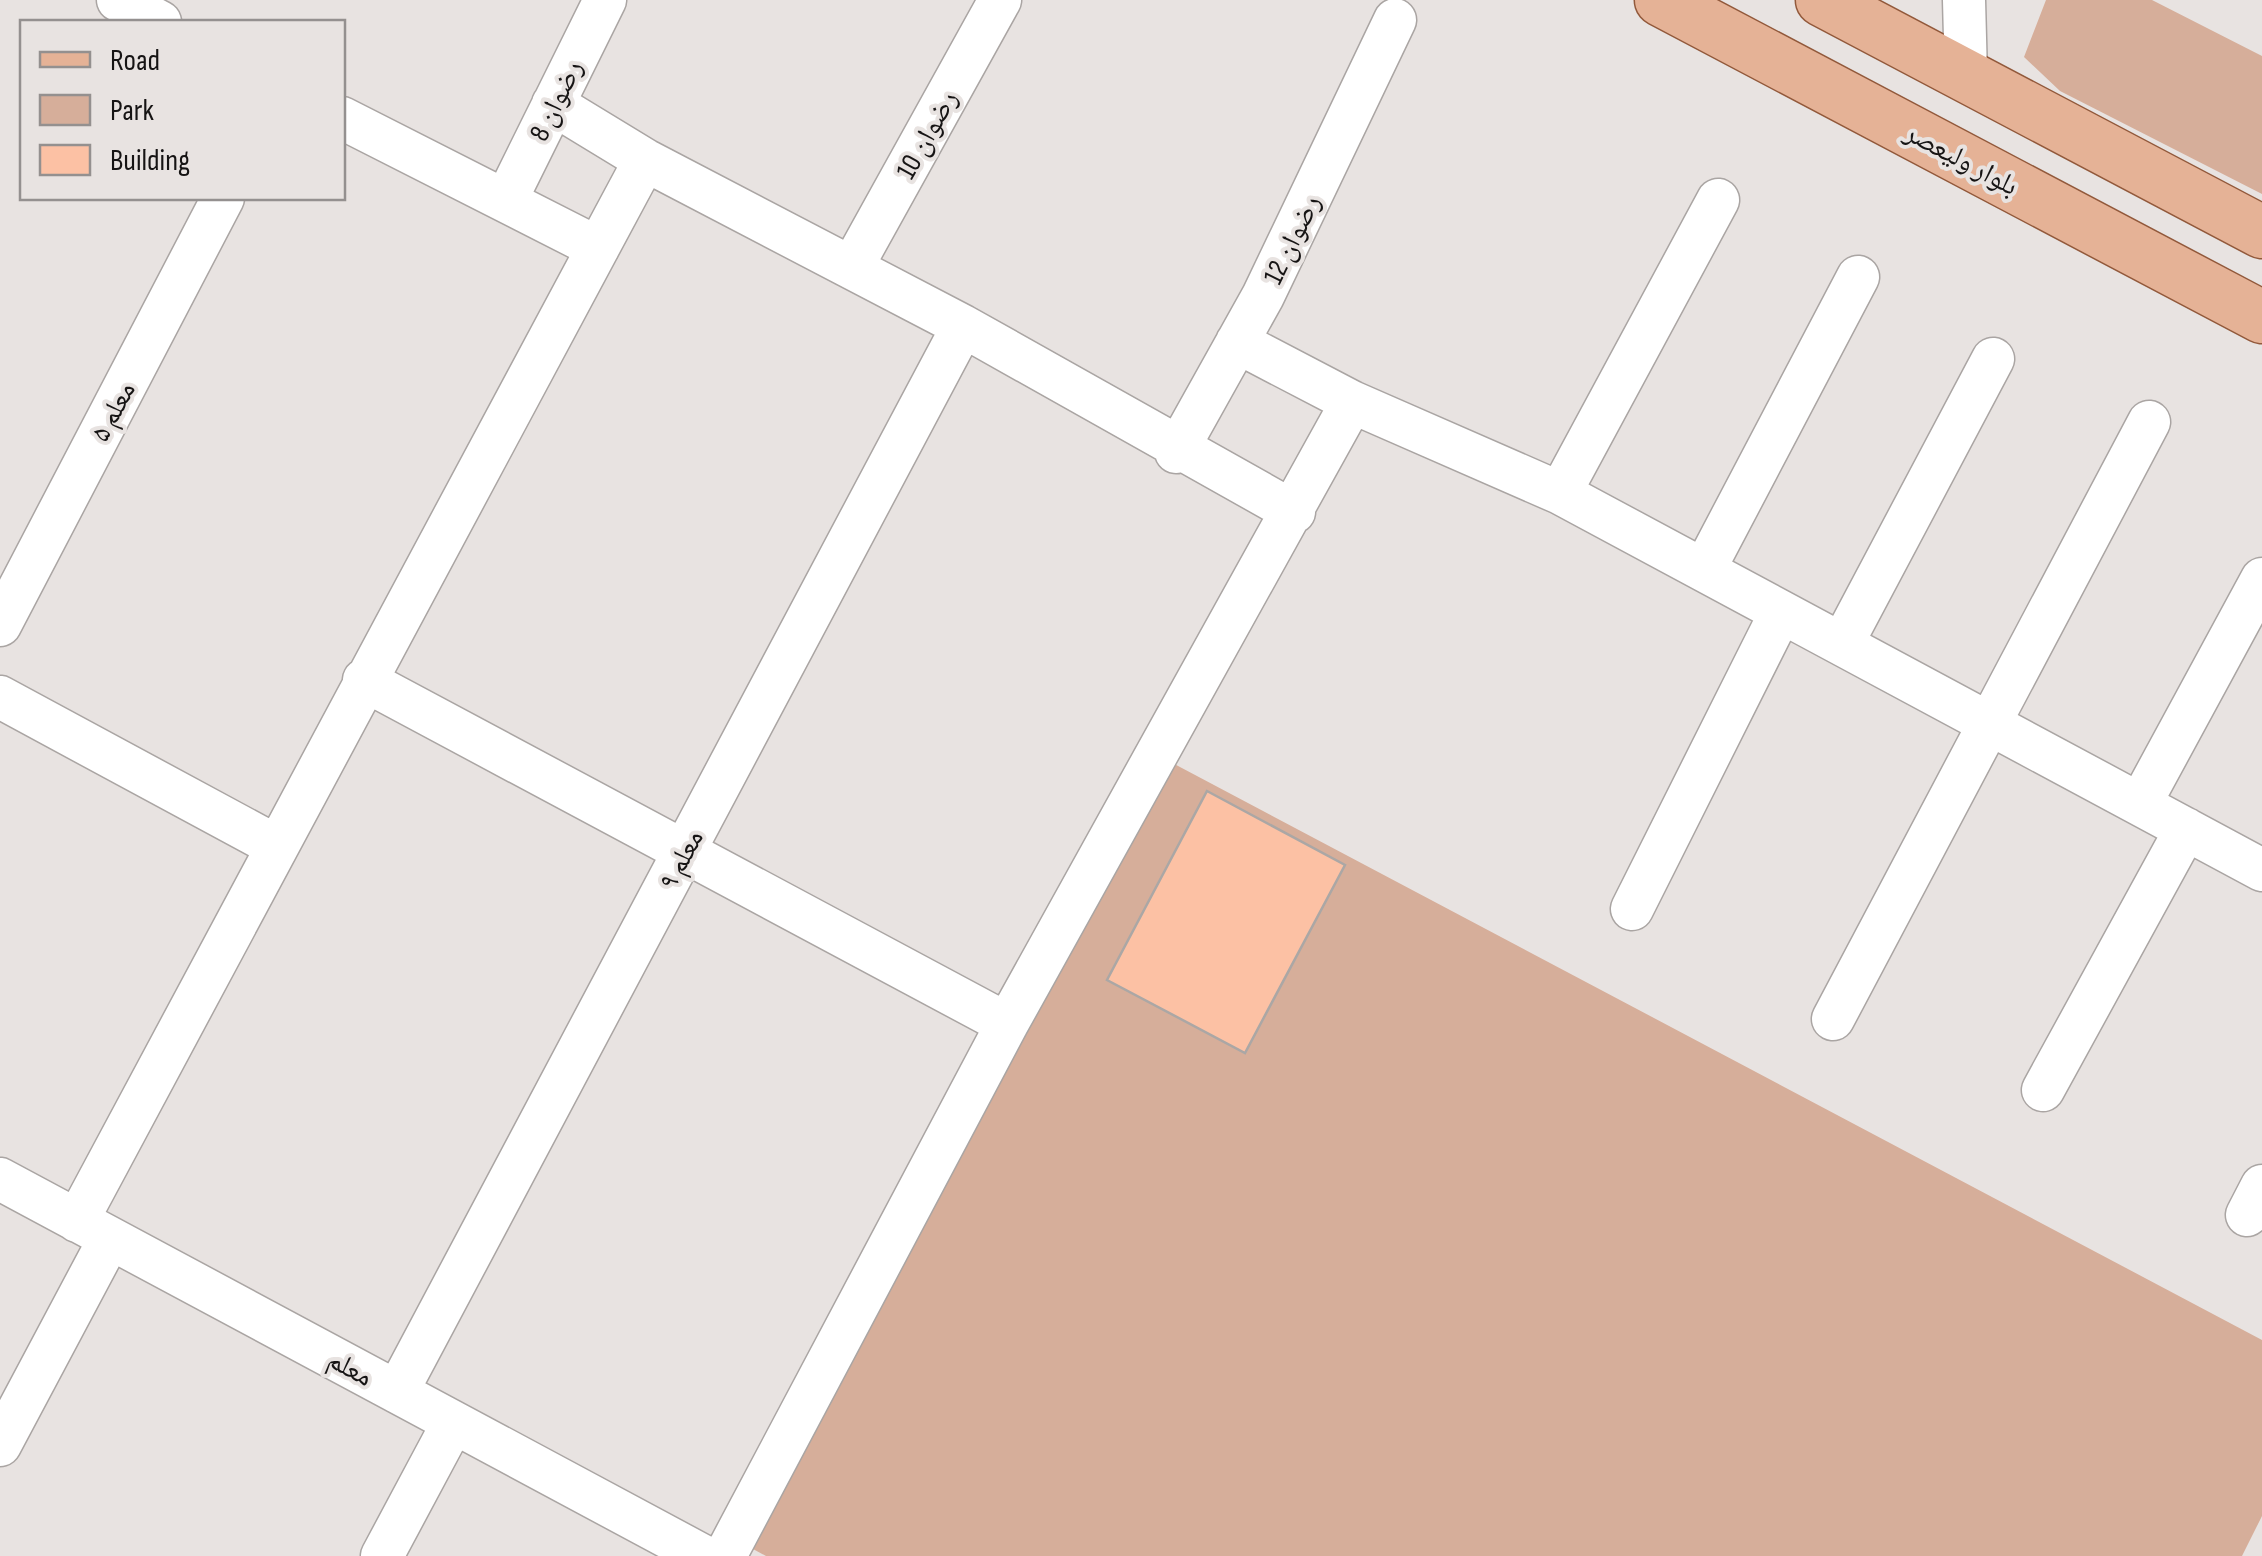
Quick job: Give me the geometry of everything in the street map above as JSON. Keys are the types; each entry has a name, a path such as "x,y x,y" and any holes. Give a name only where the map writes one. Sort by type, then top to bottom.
{"main road":[{"name":"بلوار ولیعصر","path":"1662,0 2262,317"},
{"path":"1843,4 1914,48 2262,232"},
{"path":"1879,114 1914,48"}],"street":[{"path":"118,0 156,20"},
{"name":"رضوان 8","path":"506,200 605,0"},
{"name":"رضوان 10","path":"852,267 1000,0"},
{"path":"1964,0 1966,76"},
{"name":"رضوان 12","path":"1178,450 1264,296 1395,20"},
{"path":"553,104 645,160 963,326 1294,512"},
{"path":"345,120 598,248"},
{"path":"0,1445 94,1229 276,846 645,160"},
{"name":"معلم ۵","path":"0,624 222,200"},
{"path":"1560,493 1718,200"},
{"path":"1704,570 1858,277"},
{"name":"معلم ۹","path":"397,1392 963,326"},
{"path":"1237,342 1352,402 1560,493 2262,870"},
{"path":"1842,644 1994,359"},
{"path":"725,1556 1007,1024 1352,402"},
{"path":"1833,1019 2150,422"},
{"path":"2140,804 2262,580"},
{"path":"1632,909 1782,612"},
{"path":"364,680 1007,1024"},
{"path":"0,697 276,846"},
{"path":"2044,1090 2186,829"},
{"name":"معلم","path":"0,1179 702,1556"},
{"path":"382,1556 453,1423"}],"green space":[{"path":"2046,0 2152,0 2262,56 2262,194 2060,91 2024,57"},
{"path":"1163,758 2262,1340 2262,1516 2242,1556 766,1556 753,1549"}],"building":[{"path":"1207,791 1345,865 1245,1053 1107,980"}]}
